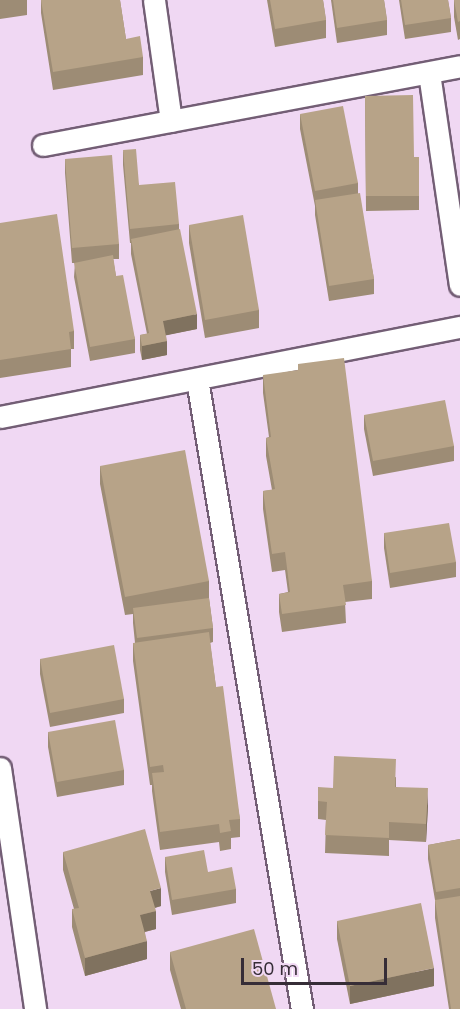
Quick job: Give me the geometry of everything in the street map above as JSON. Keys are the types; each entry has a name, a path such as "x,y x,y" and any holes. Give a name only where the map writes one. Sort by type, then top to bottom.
{"street":[{"path":"154,0 171,121"},
{"path":"43,145 460,66"},
{"path":"429,73 460,285"},
{"path":"0,417 460,327"},
{"path":"197,379 302,1009"},
{"path":"0,768 35,1009"}],"building":[{"path":"41,0 120,0 126,39 140,36 143,57 53,72"},
{"path":"270,0 323,0 326,20 275,29"},
{"path":"333,0 384,0 387,20 337,28"},
{"path":"401,0 448,0 451,18 405,25"},
{"path":"454,0 460,0 460,21 458,22"},
{"path":"413,95 414,157 419,157 419,196 366,196 365,96"},
{"path":"343,106 358,183 315,191 300,114"},
{"path":"136,149 139,185 175,182 179,224 130,229 123,150"},
{"path":"112,155 119,244 72,248 65,159"},
{"path":"360,193 374,279 329,286 315,200"},
{"path":"57,214 74,331 69,332 71,349 0,360 0,223"},
{"path":"243,215 259,310 205,320 189,225"},
{"path":"180,229 197,314 163,321 167,341 142,346 140,335 149,333 131,239"},
{"path":"113,255 116,276 123,275 135,339 90,347 74,263"},
{"path":"344,358 372,581 343,585 346,605 282,614 279,594 290,592 285,552 272,554 263,491 275,489 266,438 271,437 263,375 298,370 298,364"},
{"path":"445,400 454,446 373,461 364,415"},
{"path":"185,450 209,581 125,597 100,466"},
{"path":"449,523 456,562 390,573 384,533"},
{"path":"209,598 213,628 137,638 133,608"},
{"path":"209,632 216,687 223,686 240,819 229,820 231,831 220,833 219,824 160,832 152,773 164,772 163,765 150,767 133,643"},
{"path":"114,645 124,699 50,713 40,659"},
{"path":"115,720 124,770 57,782 48,732"},
{"path":"334,756 396,759 395,787 428,788 426,824 389,822 389,838 325,835 327,802 318,801 318,787 333,788"},
{"path":"145,829 161,888 150,891 156,911 140,915 147,941 85,958 72,909 79,908 63,852"},
{"path":"460,839 460,888 436,892 428,845"},
{"path":"204,850 208,872 232,867 236,889 172,900 165,857"},
{"path":"460,896 460,1009 451,1009 435,900"},
{"path":"421,903 434,968 350,986 337,921"},
{"path":"254,929 276,1009 186,1009 170,952"}]}
